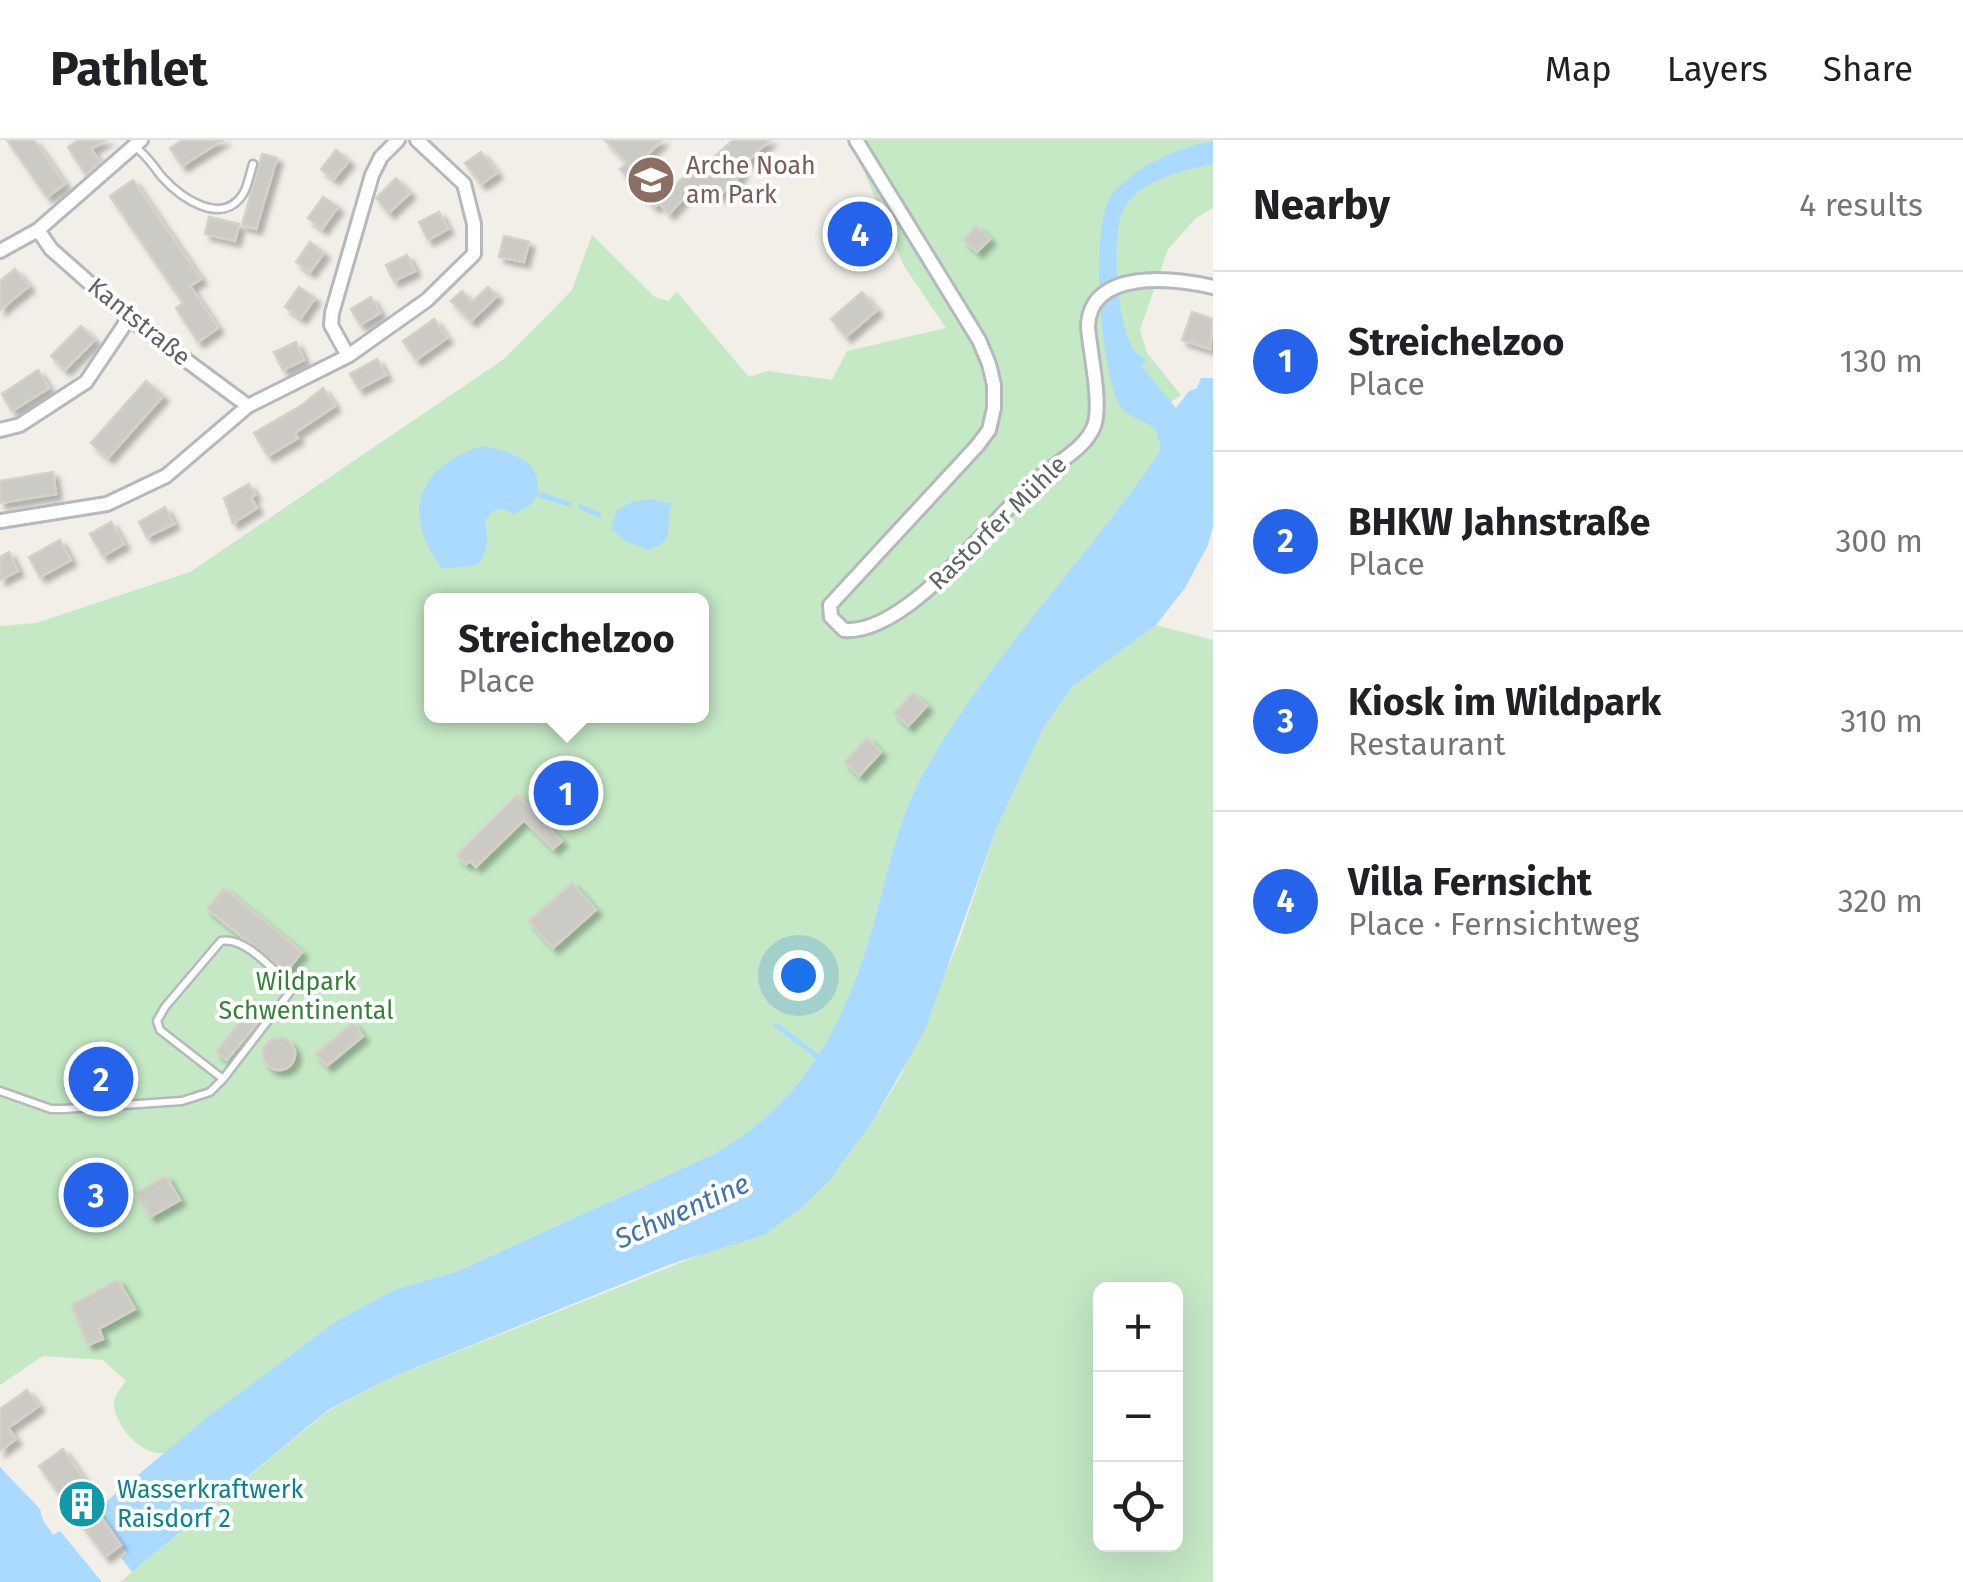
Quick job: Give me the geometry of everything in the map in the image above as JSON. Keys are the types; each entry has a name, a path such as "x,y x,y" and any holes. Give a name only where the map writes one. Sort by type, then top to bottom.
{"street":[{"path":"348,356 330,324 332,313 372,176 381,157 398,140"},
{"path":"0,522 107,504 166,476 248,406 348,356 428,300 474,254 474,224 464,184 417,140"},
{"name":"Rastorfer Mühle","path":"856,140 979,340 994,385 994,408 989,430 977,446 830,604 831,617 844,630 867,628 925,592 1038,478 1092,431 1097,410 1088,317 1100,296 1148,279 1213,287"},
{"path":"0,251 38,230 138,143"},
{"name":"Kantstraße","path":"38,230 52,249 128,318 248,406"},
{"path":"0,430 20,424 86,382 128,318"}],"lane":[{"path":"138,143 178,192 221,211 244,194 254,164"},
{"path":"0,1091 50,1110 182,1101 210,1092 223,1079 293,988 232,939 222,941 165,1007 158,1021 160,1030 223,1079"}],"green space":[{"name":"Wildpark Schwentinental","path":"863,140 1213,140 1213,208 1196,218 1168,249 1140,330 1147,353 1181,395 1171,402 1155,428 1159,453 981,684 928,765 903,819 852,988 820,1052 799,1082 747,1132 714,1154 458,1271 394,1290 335,1322 165,1453 139,1445 119,1421 114,1404 126,1381 103,1360 43,1356 0,1385 0,626 36,623 190,572 504,359 572,290 592,235 655,297 668,301 677,292 749,377 768,371 832,380 847,351 946,328 904,266 855,151"},
{"path":"1156,625 1213,640 1213,1582 120,1582 328,1411 386,1380 700,1255 830,1180 900,1077 959,941 997,827 1044,727 1073,686"}],"water":[{"name":"Schwentine","path":"1213,141 1213,164 1164,177 1133,197 1120,219 1116,257 1124,323 1135,351 1147,360 1141,366 1176,408 1189,391 1197,388 1201,378 1213,378 1213,527 1208,545 1185,588 1156,625 1073,686 1044,727 997,827 925,1030 873,1121 830,1180 764,1235 671,1264 386,1380 328,1410 132,1572 121,1558 127,1553 96,1510 206,1418 335,1322 394,1290 458,1271 714,1154 747,1132 799,1082 820,1052 852,988 903,819 928,765 981,684 1159,453 1155,428 1125,411 1112,385 1100,297 1105,211 1122,184 1145,167 1185,148"},
{"path":"483,446 527,462 537,476 536,497 513,514 503,509 493,511 485,522 487,545 477,565 443,569 422,530 422,494 443,466"},
{"path":"651,499 672,504 667,537 648,550 626,541 611,529 617,510"},
{"path":"0,1467 40,1509 53,1535 60,1531 102,1582 0,1582"}],"building":[{"path":"7,140 34,140 65,184 47,197"},
{"path":"78,140 106,140 91,149 100,162 86,175 68,147"},
{"path":"182,140 223,140 182,166 170,148"},
{"path":"605,140 662,140 644,158 673,187 702,160 712,159 733,140 770,140 742,166 740,176 718,197 710,188 694,187 669,214 659,203 654,207 620,169 627,163"},
{"path":"336,150 349,161 334,179 321,169"},
{"path":"481,152 497,173 481,184 465,163"},
{"path":"262,154 277,158 256,229 242,225"},
{"path":"396,178 410,193 389,213 376,198"},
{"path":"133,180 201,279 190,286 218,328 198,342 176,308 183,303 110,196"},
{"path":"323,197 338,207 322,229 308,218"},
{"path":"864,210 881,245 856,257 838,223"},
{"path":"439,212 448,229 428,240 419,222"},
{"path":"209,217 239,224 235,241 205,234"},
{"path":"976,226 990,239 977,252 964,240"},
{"path":"504,236 529,242 524,262 499,257"},
{"path":"310,242 324,253 310,272 296,262"},
{"path":"407,255 415,271 394,281 386,265"},
{"path":"15,269 29,286 0,310 0,281"},
{"path":"299,287 315,298 301,318 285,307"},
{"path":"488,287 497,296 471,321 451,301 462,291 472,302"},
{"path":"862,292 877,310 846,337 831,319"},
{"path":"371,297 380,313 360,325 351,309"},
{"path":"1192,312 1213,319 1210,349 1182,340"},
{"path":"434,319 447,338 416,360 403,341"},
{"path":"81,326 95,340 65,370 51,356"},
{"path":"296,342 304,360 283,370 274,352"},
{"path":"377,359 386,375 359,389 350,374"},
{"path":"38,370 49,388 12,411 2,394"},
{"path":"146,381 163,396 108,458 91,443"},
{"path":"323,388 335,406 295,433 298,438 268,456 254,433"},
{"path":"53,472 56,494 0,503 0,481"},
{"path":"249,484 257,508 233,523 224,498"},
{"path":"165,507 174,524 147,537 139,522"},
{"path":"111,522 124,544 103,556 90,534"},
{"path":"60,540 71,560 40,577 29,557"},
{"path":"9,552 18,571 0,580 0,557"},
{"path":"913,693 927,706 908,726 894,713"},
{"path":"867,738 881,752 859,776 845,762"},
{"path":"517,795 562,841 553,849 524,820 476,867 470,861 466,864 457,855"},
{"path":"572,883 596,910 553,948 529,921"},
{"path":"224,888 302,952 286,972 207,909"},
{"path":"252,1007 263,1016 227,1060 216,1052"},
{"path":"353,1023 363,1036 327,1066 316,1054"},
{"path":"279,1038 290,1043 295,1054 290,1065 279,1070 268,1065 263,1054 268,1043"},
{"path":"122,1065 123,1091 79,1093 78,1067"},
{"path":"166,1176 180,1200 150,1217 137,1193"},
{"path":"101,1181 110,1201 90,1209 82,1189"},
{"path":"118,1280 135,1309 99,1329 103,1339 88,1345 72,1305"},
{"path":"27,1390 39,1406 8,1428 16,1439 0,1451 0,1409"},
{"name":"Wasserkraftwerk Raisdorf 2","path":"63,1449 100,1502 94,1507 121,1545 105,1557 39,1466"}],"waterway":[{"path":"538,494 569,504"},
{"path":"581,507 599,515"},
{"path":"776,1025 821,1059"}],"place":[{"name":"Arche Noah am Park","path":"651,180"},
{"name":"Villa Fernsicht","path":"860,234"},
{"name":"Streichelzoo","path":"566,793"},
{"name":"BHKW Jahnstraße","path":"101,1079"},
{"name":"Kiosk im Wildpark","path":"96,1195"},
{"name":"Wasserkraftwerk Raisdorf 2","path":"82,1504"}]}
